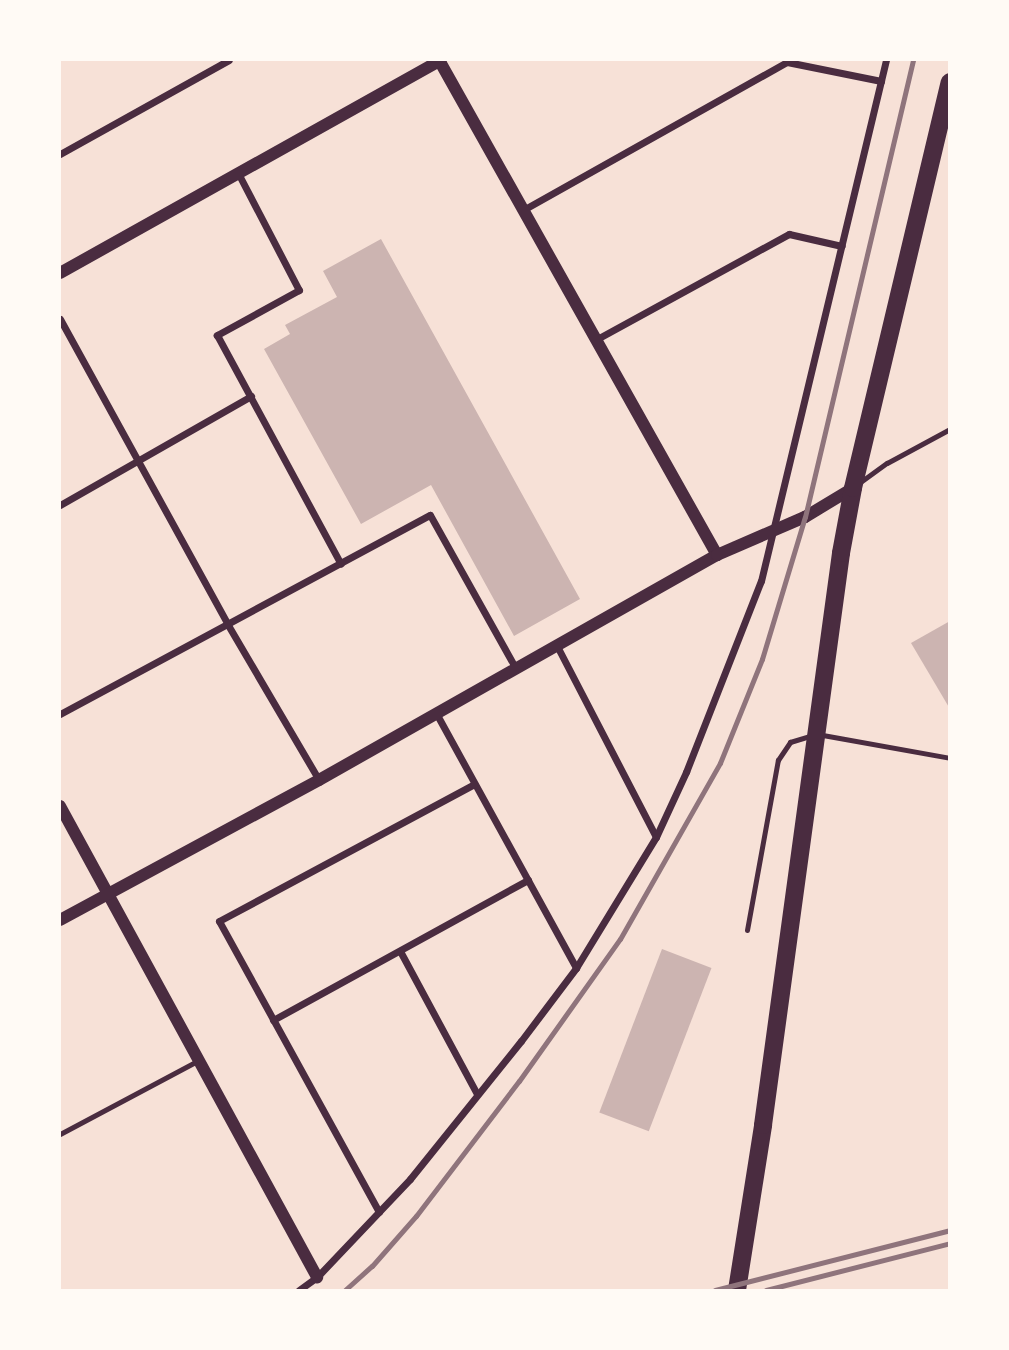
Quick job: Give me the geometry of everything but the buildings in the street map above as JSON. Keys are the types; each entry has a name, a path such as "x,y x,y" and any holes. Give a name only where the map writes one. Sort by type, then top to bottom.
{"main road":[{"path":"737,1290 763,1125 853,488 950,82"}],"street":[{"path":"60,153 229,60"},
{"path":"60,273 440,60 717,555"},
{"path":"299,1290 317,1277 410,1179 478,1094 576,968 656,836 686,772 749,616 775,528 887,60"},
{"path":"523,210 787,62 881,81"},
{"path":"238,173 299,290 217,335 341,564"},
{"path":"597,339 789,234 842,246"},
{"path":"60,319 228,625 319,780"},
{"path":"60,505 250,396"},
{"path":"60,920 319,780 717,555 804,517 853,488"},
{"path":"60,714 430,515 516,669"},
{"path":"557,646 656,836"},
{"path":"436,713 576,968"},
{"path":"379,1212 219,921 474,784"},
{"path":"60,806 317,1277"},
{"path":"273,1020 528,880"},
{"path":"400,951 478,1094"}],"lane":[{"path":"853,488 887,463 950,429"},
{"path":"747,930 778,760 790,742 817,734 950,758"},
{"path":"60,1134 200,1059"}],"railway":[{"path":"345,1290 372,1266 416,1216 519,1081 620,939 720,763 762,659 805,517 913,60"},
{"path":"715,1290 950,1230"},
{"path":"766,1290 950,1243"}]}
